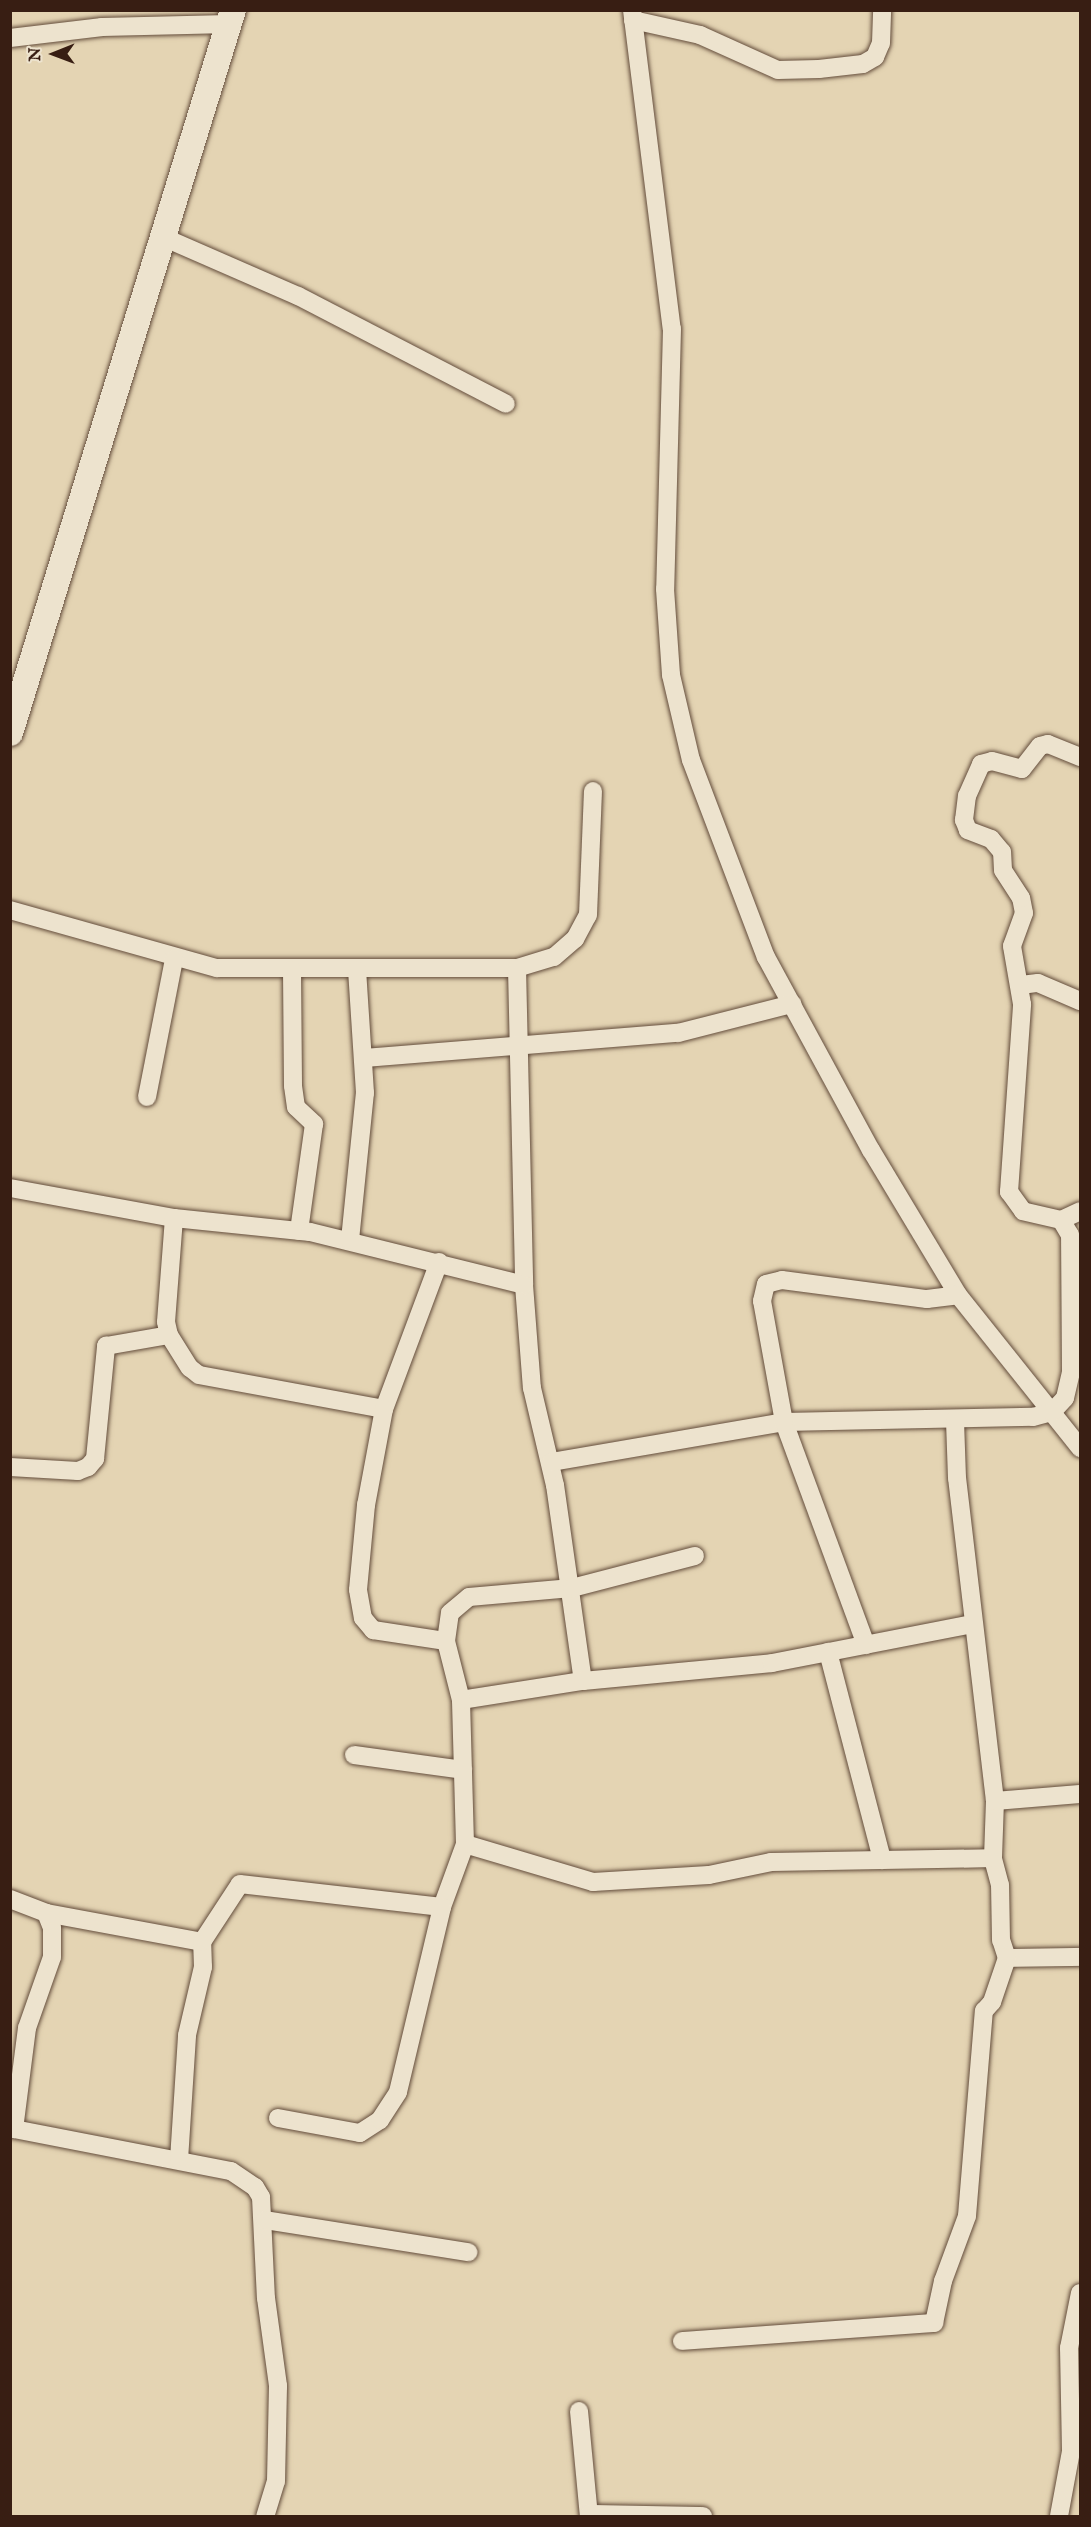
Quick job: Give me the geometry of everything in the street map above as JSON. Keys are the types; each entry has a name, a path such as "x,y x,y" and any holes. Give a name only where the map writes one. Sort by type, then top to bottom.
{"main road":[{"path":"10,734 231,17"}],"street":[{"path":"882,10 881,43 874,57 863,64 819,69 777,70 700,35 632,15 672,329 665,589 671,675 691,760 766,957 921,1239 958,1295 1080,1448"},
{"path":"10,39 102,27 231,17"},
{"path":"164,237 298,296 506,404"},
{"path":"1080,757 1048,744 1040,746 1022,769 992,761 981,764 967,796 964,820 968,830 991,840 1002,852 1003,870 1021,898 1024,913 1012,946 1012,965 1021,985 1009,1192 1023,1211 1060,1220 1080,1211"},
{"path":"10,910 174,959 217,968 357,970 517,968 554,957 575,939 588,915 592,791"},
{"path":"147,1097 174,959"},
{"path":"517,968 524,1285 532,1388 550,1462 572,1588 583,1681"},
{"path":"292,970 293,1086 296,1107 314,1124 299,1231"},
{"path":"350,1240 362,1151 364,1058 357,970"},
{"path":"1021,985 1038,983 1080,1001"},
{"path":"364,1058 519,1048 678,1033 792,1004"},
{"path":"10,1188 174,1218 299,1231 350,1240 524,1285"},
{"path":"174,1218 166,1322 169,1335 199,1375 384,1409"},
{"path":"550,1462 784,1422 955,1420 1033,1416 1052,1412 1065,1398 1071,1372 1070,1235 1060,1220"},
{"path":"439,1262 384,1409 366,1505 358,1590 363,1618 373,1630 446,1641"},
{"path":"866,1645 784,1422 762,1301 766,1284 782,1280 908,1298 958,1295"},
{"path":"10,1467 78,1471 88,1467 95,1459 106,1346 169,1335"},
{"path":"682,2341 934,2323 944,2281 967,2216 984,2011 992,2002 1007,1958 1001,1940 1000,1885 993,1858 995,1801 957,1478 955,1420"},
{"path":"278,2118 360,2133 380,2120 398,2092 442,1907 465,1844 460,1700 446,1641 450,1613 469,1597 572,1588 695,1556"},
{"path":"460,1700 583,1681 772,1663 974,1624"},
{"path":"828,1652 882,1860"},
{"path":"354,1755 464,1770"},
{"path":"995,1801 1080,1794"},
{"path":"465,1844 593,1882 709,1875 771,1862 993,1858"},
{"path":"179,2160 187,2035 203,1967 202,1942 240,1884 442,1907"},
{"path":"10,1899 46,1913 202,1942"},
{"path":"46,1913 52,1928 52,1957 27,2028 12,2130 231,2171 245,2179 261,2197 265,2220 266,2298 278,2386 276,2481 265,2517"},
{"path":"1007,1958 1080,1957"},
{"path":"265,2220 468,2252"},
{"path":"1059,2517 1071,2451 1069,2348 1080,2293"},
{"path":"579,2411 589,2515 703,2517"}]}
